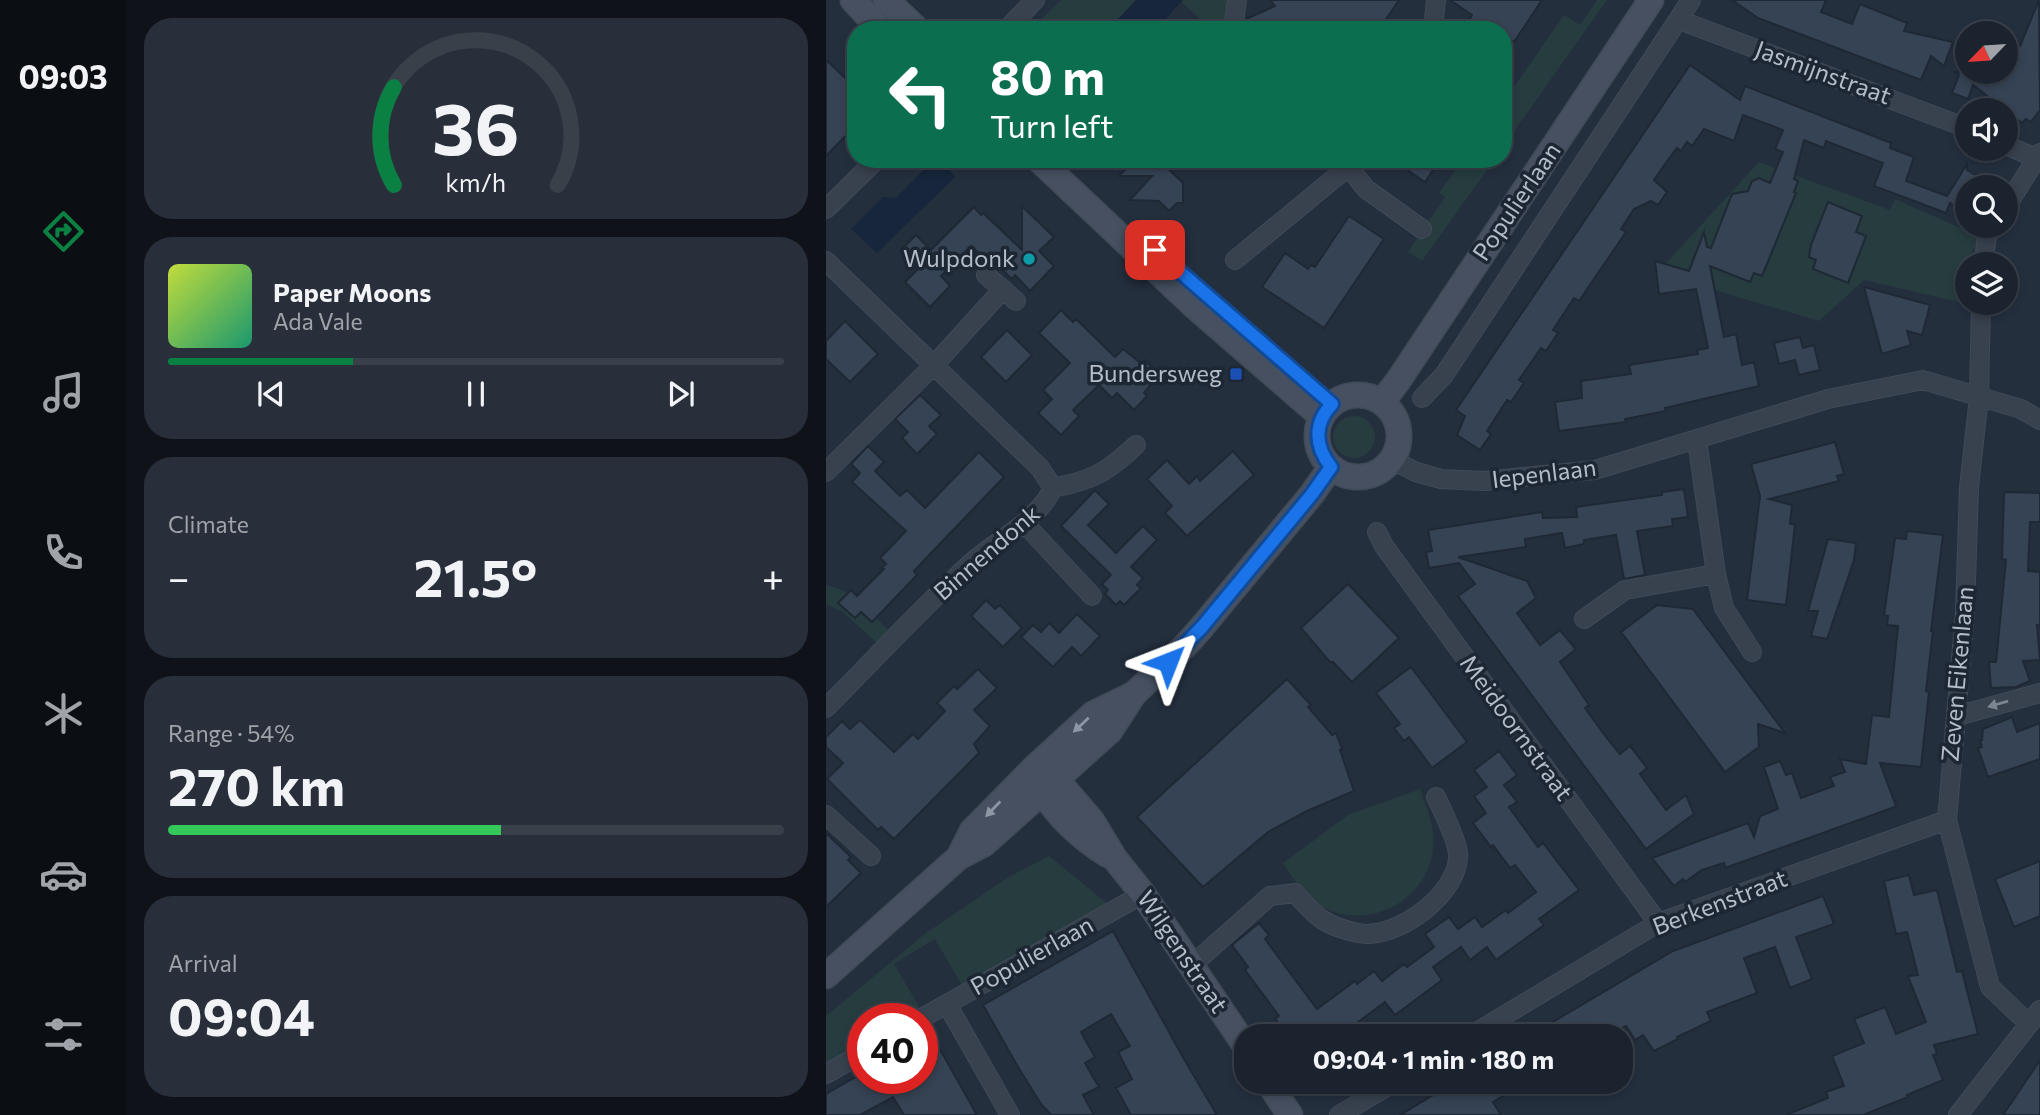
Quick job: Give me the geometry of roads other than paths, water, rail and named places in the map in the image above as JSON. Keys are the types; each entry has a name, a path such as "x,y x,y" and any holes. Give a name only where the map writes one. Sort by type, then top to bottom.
{"street":[{"path":"853,0 873,21"},
{"path":"886,0 908,21"},
{"path":"1015,21 1035,0"},
{"path":"1234,21 1237,0"},
{"path":"1434,21 1436,0"},
{"name":"Populierlaan","path":"1382,402 1651,0"},
{"name":"Populierlaan","path":"1422,398 1444,375 1691,0"},
{"name":"Jasmijnstraat","path":"1679,20 1955,124"},
{"path":"2018,149 2038,155 2018,188"},
{"path":"826,209 868,168"},
{"path":"1048,168 1195,306 1327,411"},
{"path":"1067,168 1327,411"},
{"path":"1235,261 1339,168"},
{"path":"1349,168 1366,189 1422,229"},
{"name":"Binnendonk","path":"826,261 1040,468 1053,488 1048,500 1024,523 948,584 826,708"},
{"path":"826,472 934,364 1010,295 986,275"},
{"name":"Zeven Eikenlaan","path":"1981,315 1979,397 1969,487 1965,612 1947,820 1990,987 2034,1017"},
{"name":"Iepenlaan","path":"1392,460 1416,472 1441,479 1484,481 1595,470 1828,399 1923,380 2021,409 2040,419"},
{"path":"1356,395 1369,396 1382,402 1397,422 1398,448 1392,460 1370,475 1357,477 1343,474 1331,467 1322,456 1318,443 1318,430 1327,411 1343,398 1356,395"},
{"path":"1697,440 1716,574 1724,608 1752,652"},
{"path":"1053,488 1081,482 1112,468 1136,445"},
{"path":"826,976 959,857 984,845 1044,780 1110,731 1134,694 1202,627 1312,494 1331,467"},
{"path":"1024,523 1092,596"},
{"name":"Meidoornstraat","path":"1377,532 1391,557 1658,923"},
{"path":"1584,619 1625,590 1716,574"},
{"path":"1957,716 2040,693"},
{"name":"Wilgenstraat","path":"1044,780 1092,821 1115,859 1143,894 1234,1029"},
{"path":"1192,965 1270,896 1295,893 1319,920 1360,934 1388,930 1417,917 1443,893 1457,865 1458,850 1436,797"},
{"path":"826,815 871,856"},
{"name":"Berkenstraat","path":"1490,1024 1658,923 1947,820"},
{"name":"Populierlaan","path":"938,1009 1143,894"},
{"path":"947,1004 1010,1115"},
{"path":"1958,1115 2034,1017"},
{"path":"826,1074 847,1062"},
{"path":"1276,1094 1290,1115"},
{"path":"1339,1115 1375,1094"}],"water":[{"path":"1136,0 1183,0 1163,21 1116,21"},
{"path":"925,168 947,168 955,177 877,253 851,229 883,197 896,198"}],"place":[{"name":"Wulpdonk","path":"1029,259"},
{"name":"Bundersweg","path":"1236,374"}]}
